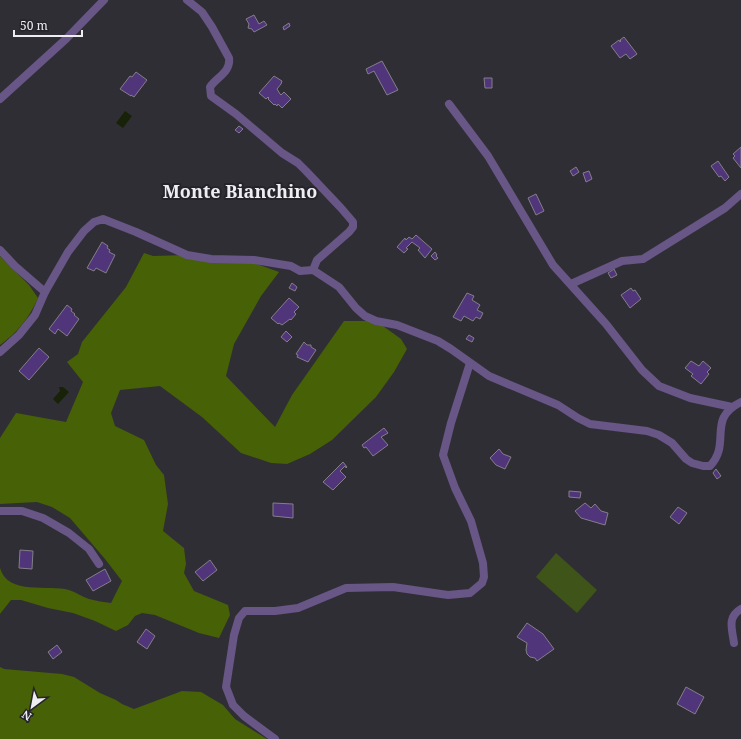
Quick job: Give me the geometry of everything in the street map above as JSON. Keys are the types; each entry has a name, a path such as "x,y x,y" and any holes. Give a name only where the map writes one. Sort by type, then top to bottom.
{"street":[{"path":"0,99 66,39 104,0"},
{"path":"187,0 202,12 227,54 230,62 227,70 210,87 211,96 236,114 282,153 298,163 353,222 353,227 349,232 317,260 314,270"},
{"path":"449,104 488,156 553,265 606,324 642,370 659,386 690,398 732,406"},
{"path":"571,284 622,261 643,259 725,208 741,194"},
{"path":"0,352 19,335 35,315 68,252 84,230 94,222 103,219 136,232 186,255 211,259 254,260 290,266 300,271 314,270 339,287 356,308 365,316 376,321 397,325 438,341 489,376 558,405 590,424 647,431 660,435 672,443 686,459 692,463 710,466 715,461 719,453 721,423 725,414 732,406 741,402"},
{"path":"0,250 15,266 46,292"},
{"path":"275,739 244,716 233,704 226,687 234,635 239,618 245,611 275,611 298,608 346,588 393,586 448,595 470,593 482,583 484,577 483,563 471,521 455,488 443,455 451,423 470,363"},
{"path":"0,511 22,511 44,518 69,533 89,549 99,564"},
{"path":"734,643 731,622 732,616 735,612 741,609"}],"green space":[{"path":"144,253 153,256 187,255 246,260 279,272 261,296 234,344 226,376 275,427 292,395 344,321 376,321 401,339 407,349 394,372 376,397 332,440 310,454 287,464 271,463 241,453 202,417 160,386 120,390 111,413 115,426 144,440 156,465 164,475 168,504 163,531 184,548 186,564 184,573 194,591 228,605 230,615 219,638 199,633 155,615 142,613 135,616 128,625 116,631 73,613 48,608 21,600 11,600 0,614 0,568 4,577 20,586 61,588 89,599 111,603 122,581 70,518 52,507 37,502 0,504 0,438 16,413 66,422 83,382 67,362 78,354 82,342 126,287"},
{"path":"0,256 29,285 38,298 31,312 22,324 0,345"},
{"path":"556,553 597,590 577,613 536,577"},
{"path":"0,667 4,669 62,674 74,677 100,693 134,709 182,691 201,692 223,705 235,719 267,739 0,739"}],"shaded area":[{"path":"125,111 132,116 123,128 116,123"},
{"path":"59,387 63,387 69,392 58,404 53,399 60,391"}],"building":[{"path":"254,15 259,24 264,21 267,25 254,32 252,29 248,28 249,24 246,19"},
{"path":"289,23 290,26 284,30 283,27"},
{"path":"624,37 637,54 630,59 626,54 620,58 611,46 619,40 620,42 620,40"},
{"path":"382,61 398,90 387,95 374,71 368,74 366,69"},
{"path":"136,72 147,80 134,97 120,89 130,76 132,77"},
{"path":"274,76 282,81 277,89 280,94 281,95 284,92 291,99 282,108 278,104 277,106 275,104 274,105 268,97 266,99 259,93"},
{"path":"484,78 492,78 492,88 485,88"},
{"path":"239,126 243,129 239,133 235,130"},
{"path":"741,147 741,168 733,158 735,156 733,154"},
{"path":"718,161 729,177 725,181 721,176 719,177 711,166"},
{"path":"576,167 579,172 573,176 570,171"},
{"path":"589,171 592,179 586,182 583,173"},
{"path":"536,194 544,211 536,215 528,198"},
{"path":"416,235 432,249 425,258 418,250 420,248 412,242 406,248 408,249 404,253 397,247 405,238 406,240 409,237 412,239"},
{"path":"102,242 108,246 107,248 110,250 109,252 115,255 106,273 96,268 94,271 87,268"},
{"path":"435,252 438,258 435,260 431,256"},
{"path":"614,269 617,275 611,278 608,273"},
{"path":"292,283 297,287 295,291 289,288"},
{"path":"631,288 633,291 635,290 641,299 630,308 621,295"},
{"path":"467,293 474,296 472,300 480,305 477,310 483,313 480,319 476,317 473,321 464,316 461,321 453,317"},
{"path":"289,298 299,307 294,312 296,314 291,320 290,319 282,325 279,323 278,324 271,318"},
{"path":"67,305 79,319 67,336 58,329 55,334 49,329"},
{"path":"286,331 292,337 287,342 281,337"},
{"path":"469,335 474,338 472,342 466,339"},
{"path":"304,342 307,345 311,345 311,347 316,350 308,362 297,357 298,355 296,354"},
{"path":"39,348 49,357 29,380 19,371"},
{"path":"691,361 699,366 703,361 711,368 707,372 709,374 701,384 691,376 693,374 685,368"},
{"path":"384,428 388,433 381,437 388,445 373,456 366,447 364,448 362,445"},
{"path":"499,449 503,454 511,457 505,469 496,465 490,458"},
{"path":"343,462 347,467 346,468 345,466 340,471 346,477 333,490 323,482"},
{"path":"716,469 721,476 717,479 713,473"},
{"path":"569,491 581,492 580,498 569,497"},
{"path":"273,503 293,504 293,518 273,516"},
{"path":"585,503 591,508 595,504 601,511 608,513 605,525 581,518 575,511"},
{"path":"678,507 687,513 679,524 670,517"},
{"path":"20,550 33,551 32,569 19,568"},
{"path":"210,560 217,570 203,581 195,572"},
{"path":"105,569 111,581 93,591 86,580"},
{"path":"527,623 543,634 554,649 537,661 535,658 530,657 527,654 527,643 517,637"},
{"path":"146,629 155,636 147,649 137,642"},
{"path":"57,645 62,652 53,659 48,652"},
{"path":"686,687 704,697 695,714 677,704"}],"district":[{"name":"Monte Bianchino","path":"240,191"}]}
